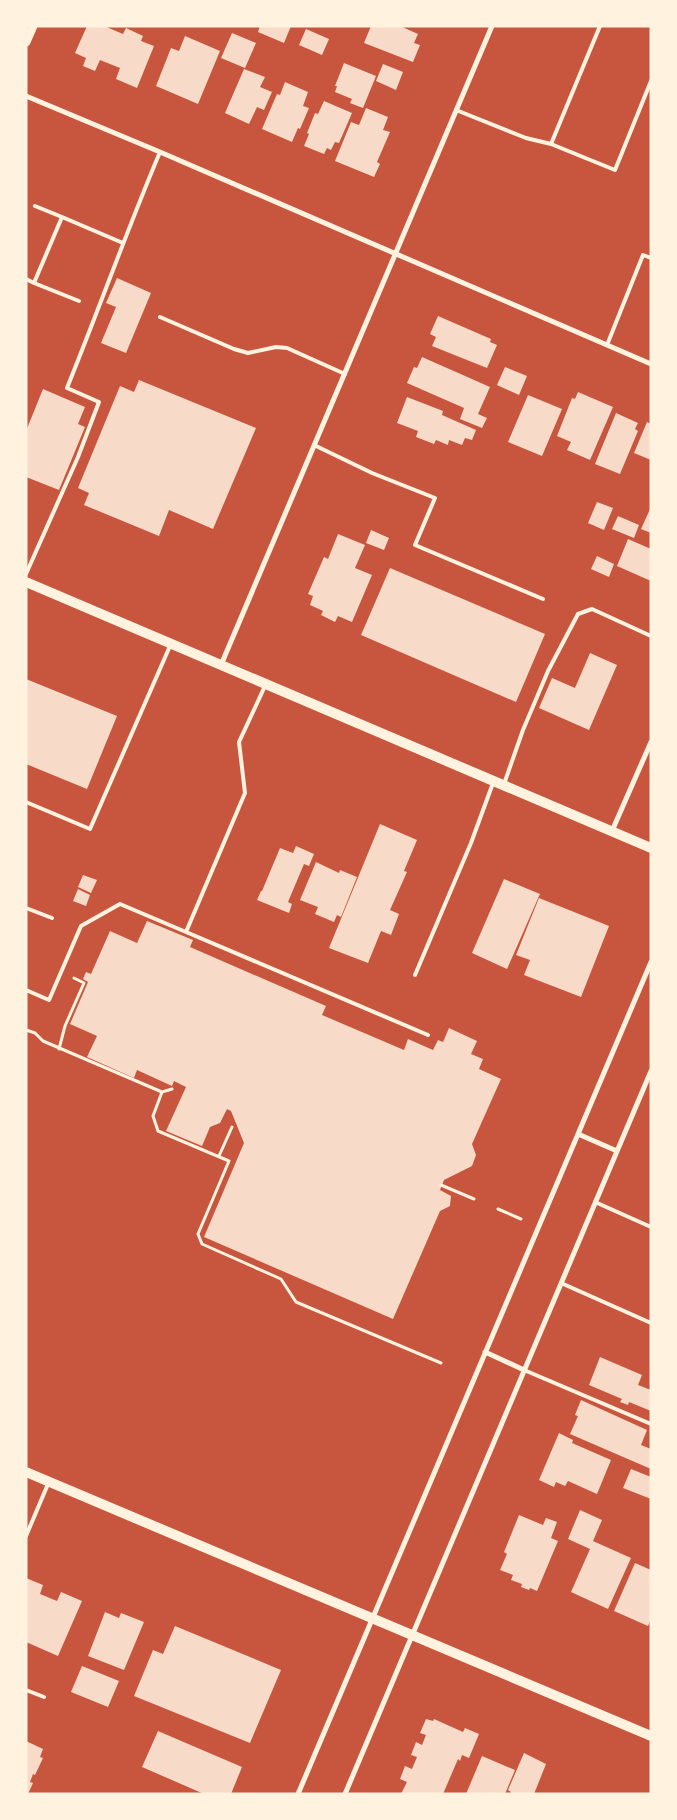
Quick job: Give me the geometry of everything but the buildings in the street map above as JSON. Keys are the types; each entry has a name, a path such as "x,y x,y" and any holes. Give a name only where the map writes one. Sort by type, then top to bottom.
{"main road":[{"path":"26,582 651,848"},
{"path":"26,1472 651,1736"}],"street":[{"path":"26,42 33,26"},
{"path":"221,665 492,26"},
{"path":"26,96 396,253 651,364"},
{"path":"612,831 651,742"},
{"path":"298,1794 651,962"},
{"path":"345,1794 651,1071"},
{"path":"578,1134 617,1150"},
{"path":"485,1352 524,1370"}],"lane":[{"path":"551,144 600,26"},
{"path":"456,110 526,138 551,144 615,170 651,82"},
{"path":"26,574 78,457 99,402 67,388 124,243 129,225 160,152"},
{"path":"35,206 124,243"},
{"path":"34,282 62,217"},
{"path":"607,345 644,255 651,258"},
{"path":"26,279 79,301"},
{"path":"160,317 234,349 248,353 276,346 287,348 345,374"},
{"path":"314,446 372,473 435,498 415,545 543,599"},
{"path":"415,975 471,843 548,671 578,614 592,609 651,636"},
{"path":"26,802 90,829 171,644"},
{"path":"186,932 245,793 239,742 266,684"},
{"path":"26,990 49,1000 81,926 120,904 428,1035"},
{"path":"26,908 52,918"},
{"path":"595,1202 651,1227"},
{"path":"561,1283 651,1323"},
{"path":"524,1370 651,1424"},
{"path":"26,1536 49,1482"},
{"path":"26,1690 44,1697"}],"path":[{"path":"59,1048 65,1026 84,982 74,978"},
{"path":"26,1030 35,1033 43,1041 162,1092 172,1088"},
{"path":"162,1092 153,1116 158,1131 229,1161 198,1234 202,1244 281,1280 296,1302 441,1364"},
{"path":"219,1156 232,1127"},
{"path":"441,1185 474,1198"},
{"path":"498,1209 521,1219"}]}
